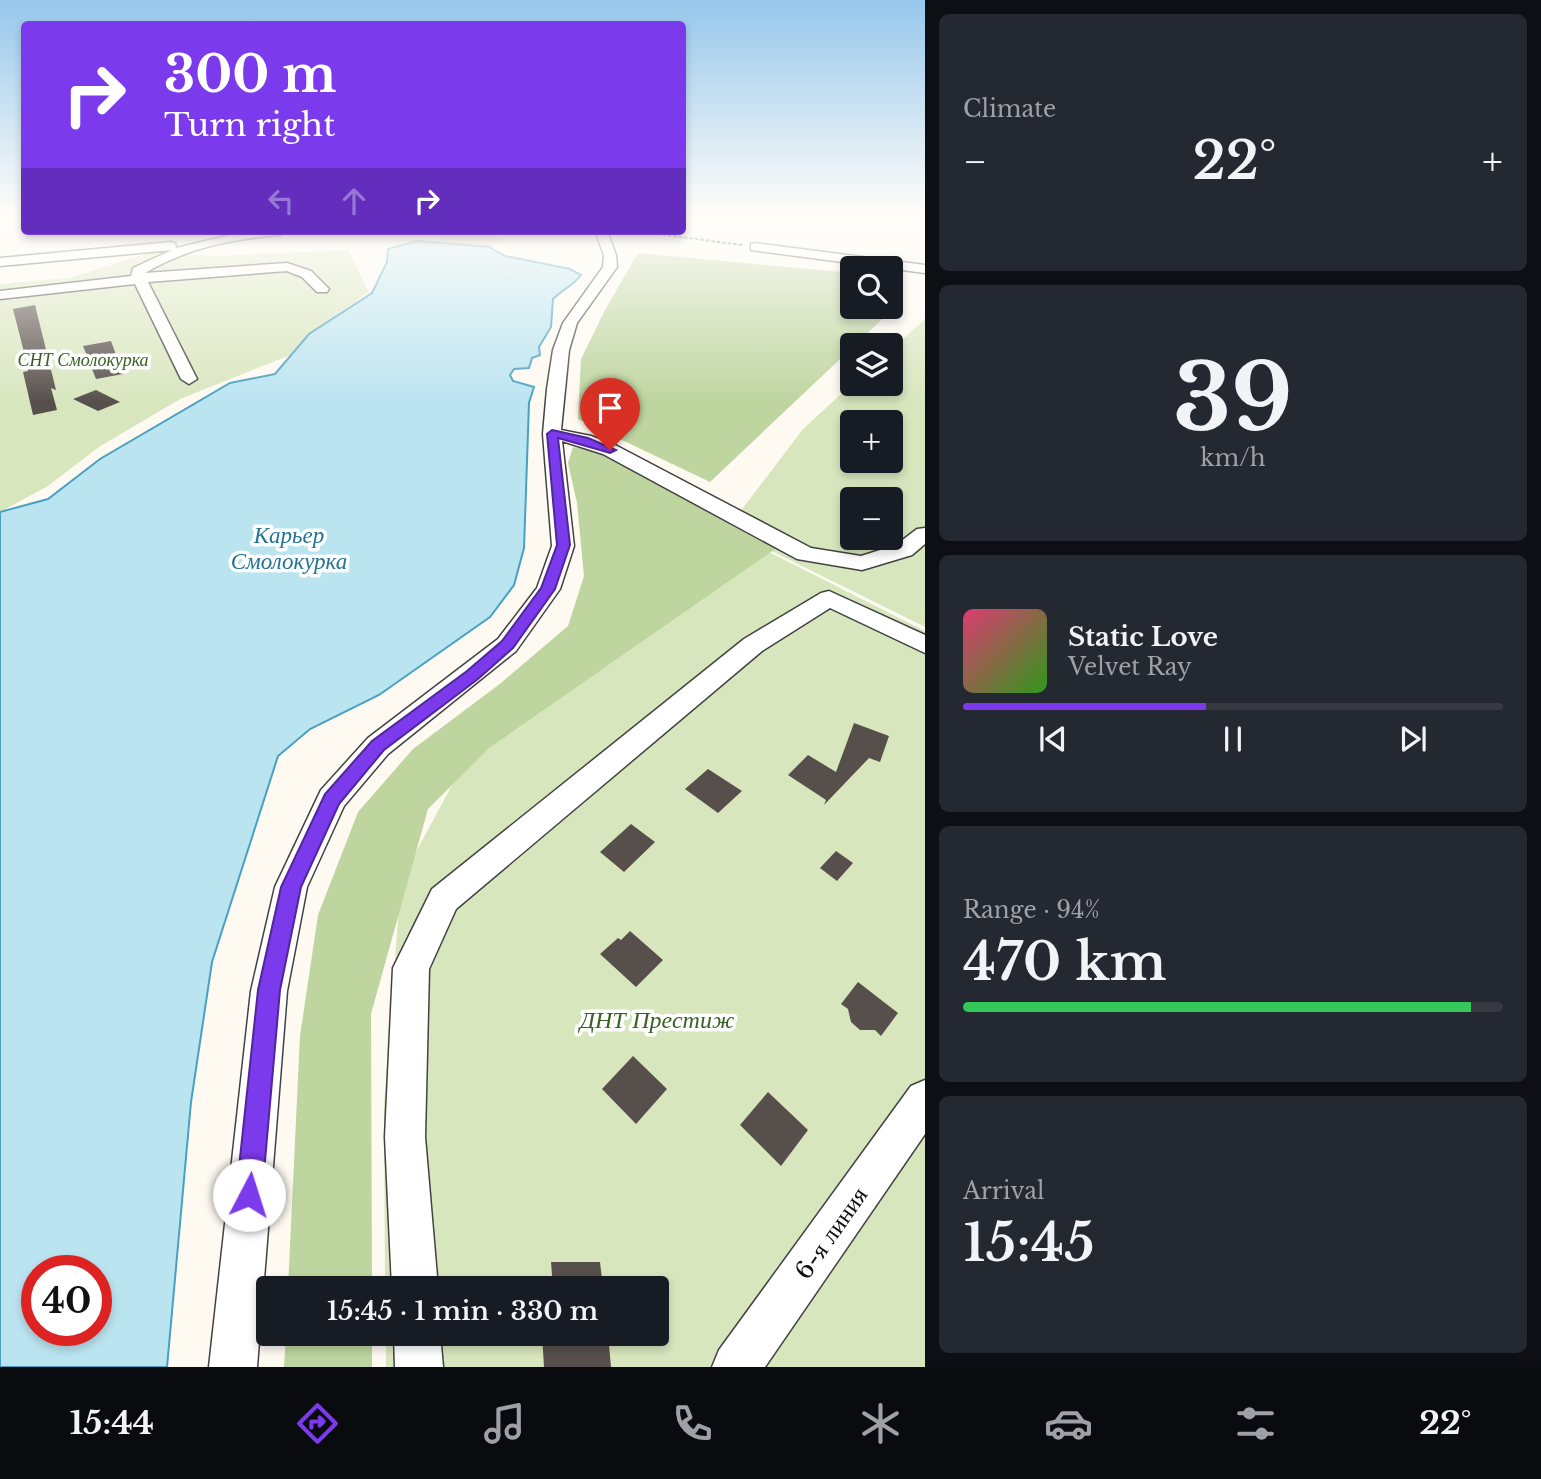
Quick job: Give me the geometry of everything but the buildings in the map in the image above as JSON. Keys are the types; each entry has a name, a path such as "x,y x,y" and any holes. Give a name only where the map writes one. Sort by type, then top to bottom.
{"street":[{"path":"138,276 189,379"},
{"path":"0,295 178,276"},
{"path":"311,276 322,289"},
{"path":"233,1367 269,990 291,887 332,799 347,781 378,746 507,645 548,589 563,545 552,434 561,350 570,323 604,276"},
{"path":"552,434 584,440 610,450 805,554 862,563 904,550 925,534"},
{"path":"414,1276 405,1137 411,968 444,899 753,645 829,598 925,645"},
{"name":"6-я линия","path":"736,1367 925,1100"},
{"path":"418,1346 419,1367"}],"green space":[{"name":"СНТ Смолокурка","path":"76,276 361,276 369,292 317,328 293,354 180,399 99,447 48,486 0,512 0,284"},
{"path":"625,276 840,276 840,319 882,319 868,333 840,333 840,359 710,482 578,419 581,359"},
{"path":"925,319 925,627 727,529 803,429 840,395 903,396 903,339"},
{"path":"573,447 618,456 778,547 489,748 428,809 371,1014 372,1276 289,1276 300,1036 318,915 358,812 413,749 501,683 568,626 584,576 577,503 568,463"},
{"name":"ДНТ Престиж","path":"763,549 925,631 925,1367 386,1367 386,1346 669,1346 669,1276 385,1276 384,1106 401,880 474,744"},
{"path":"285,1346 372,1346 372,1367 284,1367"}],"water":[{"name":"Карьер Смолокурка","path":"380,276 580,276 553,299 551,327 539,347 540,355 532,358 529,368 514,369 510,375 513,381 534,387 529,403 524,548 514,585 490,617 379,695 310,729 278,756 212,962 191,1102 167,1367 0,1367 0,512 48,499 100,459 230,383 275,374 309,334 372,293"}],"route":[{"path":"249,1195 269,990 291,887 332,799 378,746 507,645 548,589 563,545 552,434 584,440 610,450"}]}
